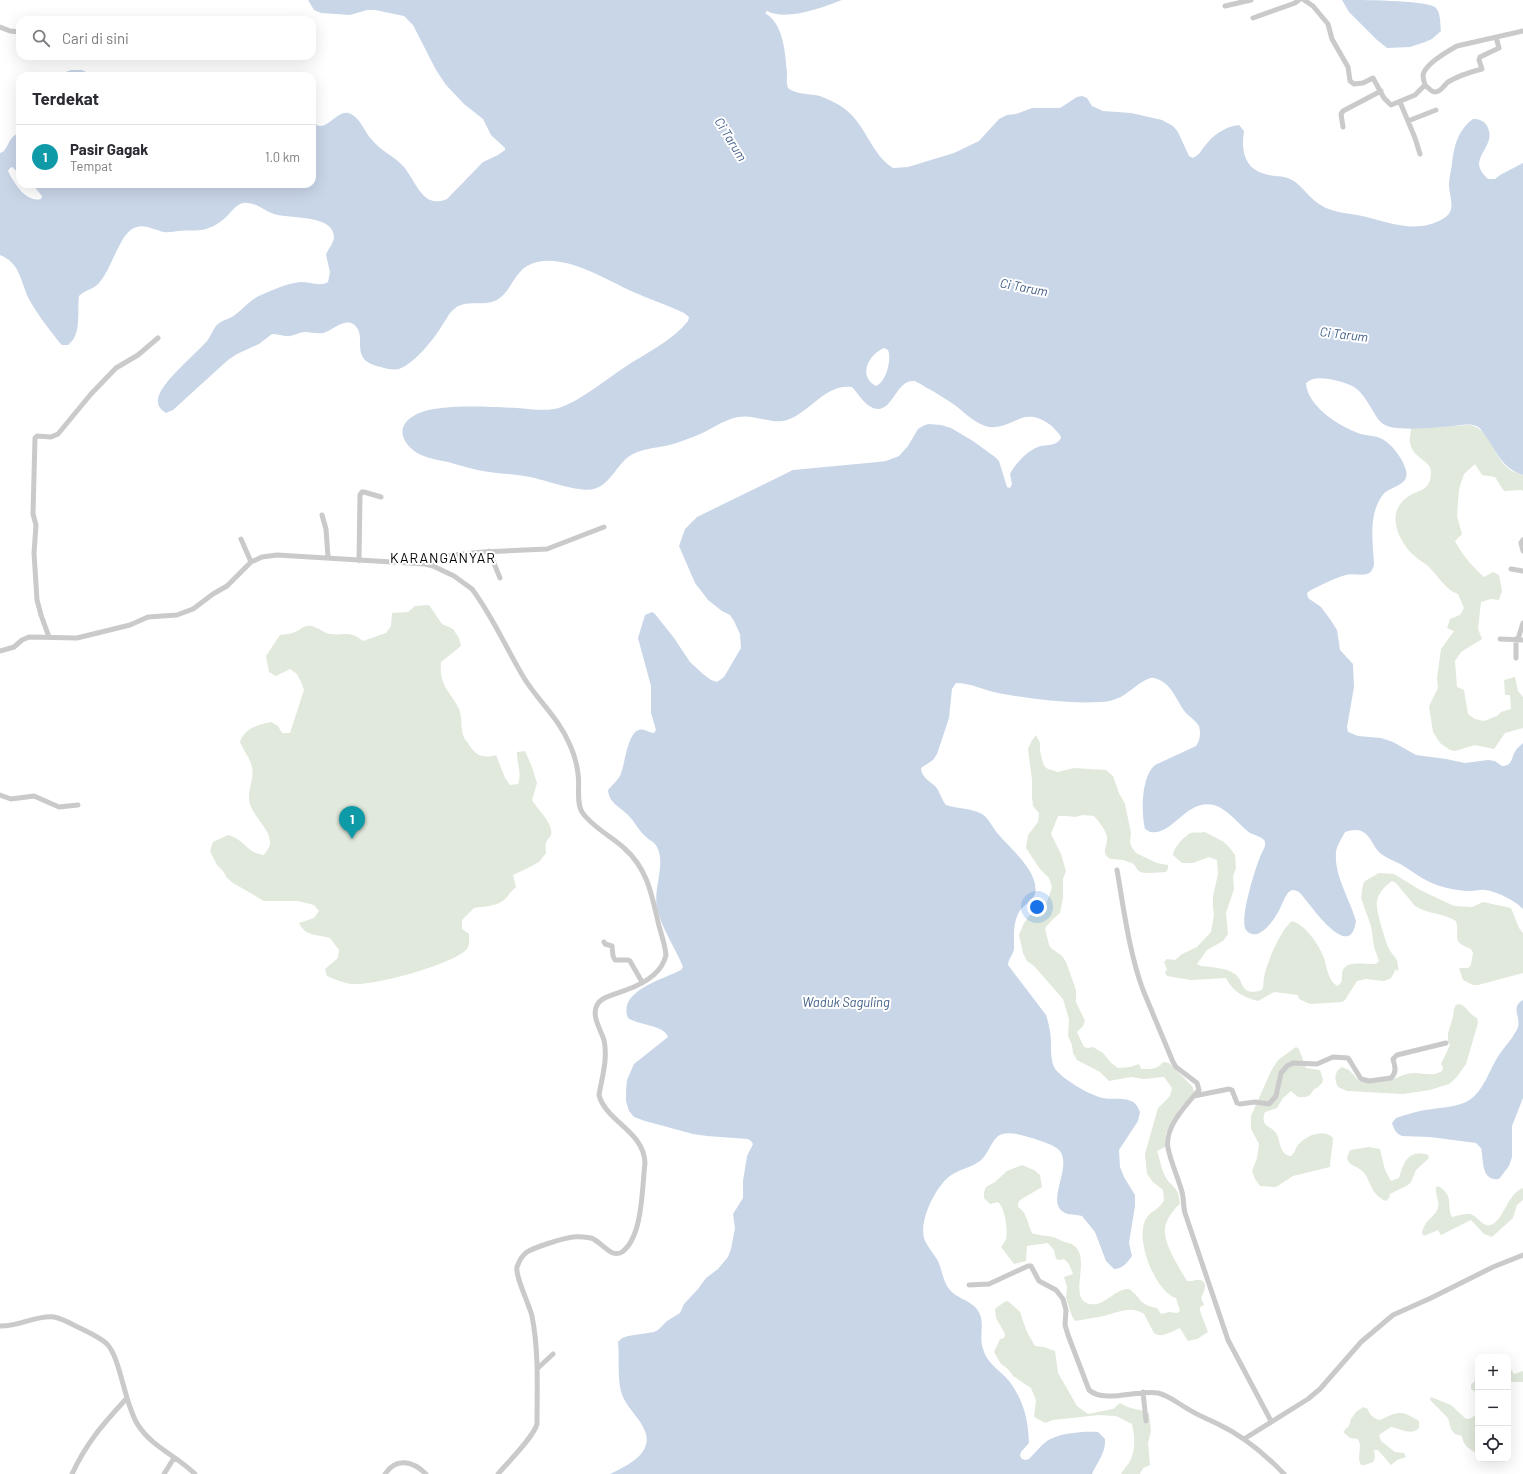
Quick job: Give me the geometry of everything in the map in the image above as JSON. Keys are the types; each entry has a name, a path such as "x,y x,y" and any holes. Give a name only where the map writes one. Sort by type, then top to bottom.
{"street":[{"path":"1225,6 1251,0"},
{"path":"1253,18 1296,3 1298,0"},
{"path":"1304,0 1313,6 1328,24 1332,39 1348,67 1351,82 1354,84 1359,84 1372,78 1390,105 1415,95 1425,85"},
{"path":"0,27 16,32"},
{"path":"1496,37 1499,48 1480,57 1479,60 1482,69 1463,75 1447,83 1443,88 1436,92 1433,92 1425,85 1423,76 1425,72 1436,59 1457,46 1496,37 1523,31"},
{"path":"1343,128 1341,114 1343,111 1381,90"},
{"path":"1400,102 1420,154"},
{"path":"1408,121 1436,110"},
{"path":"50,637 41,615 36,596 34,553 36,525 33,514 35,438 37,436 51,437 58,434 109,374 118,366 138,355 158,338"},
{"path":"359,561 360,495 364,492 381,497"},
{"path":"322,515 326,529 328,557"},
{"path":"425,564 453,555 489,551 547,549 604,527"},
{"path":"241,539 251,562"},
{"path":"1523,540 1521,543 1523,550"},
{"path":"489,551 500,578"},
{"path":"0,651 14,647 29,636 77,638 130,625 148,617 171,616 189,611 230,583 251,562 262,557 277,555 328,557 359,561 410,562 425,564 433,566 454,576 466,584 476,594 501,635 524,678 562,729 576,762 579,775 580,807 582,812 624,848 642,869 653,899 666,955 661,968 628,990 604,998 598,1004 595,1011 605,1050 605,1060 599,1095 600,1099 607,1109 632,1135 645,1155 638,1224 630,1244 620,1253 609,1251 597,1240 574,1236 532,1250 521,1258 517,1268 518,1276 529,1304 532,1317 538,1368 537,1424 536,1429 498,1474"},
{"path":"1511,569 1523,571"},
{"path":"1516,658 1523,623"},
{"path":"1500,639 1519,639"},
{"path":"0,795 11,799 34,796 59,807 78,805"},
{"path":"1117,870 1138,978 1173,1062 1198,1085 1199,1090 1183,1107 1168,1139 1168,1148 1173,1168 1182,1192 1185,1213 1228,1340 1271,1422"},
{"path":"604,942 605,944 612,946 615,960 630,961 642,982"},
{"path":"1193,1097 1229,1089 1232,1090 1237,1103 1255,1102 1269,1104 1276,1096 1279,1077 1287,1066 1295,1063 1317,1064 1333,1057 1349,1059 1361,1080 1369,1081 1391,1078 1395,1074 1393,1059 1397,1055 1446,1043"},
{"path":"1244,1439 1298,1406 1320,1389 1361,1342 1392,1315 1431,1298 1493,1267 1523,1255"},
{"path":"969,1285 989,1284 1031,1266 1039,1281 1056,1290 1065,1303 1066,1330 1089,1390 1094,1394 1101,1396 1143,1392 1162,1394 1244,1439 1284,1474"},
{"path":"0,1326 10,1326 49,1317 65,1321 91,1333 105,1342 112,1352 135,1419 143,1432 159,1447 195,1474"},
{"path":"538,1368 553,1354"},
{"path":"1143,1392 1146,1421"},
{"path":"72,1474 83,1452 97,1431 127,1398"},
{"path":"164,1474 174,1458"},
{"path":"384,1474 390,1467 399,1462 417,1466 426,1474"}],"shaded area":[{"path":"1470,425 1483,433 1507,468 1523,475 1523,491 1504,491 1495,477 1482,475 1475,464 1464,474 1459,489 1457,516 1462,534 1455,541 1468,560 1484,577 1493,572 1499,575 1502,591 1499,600 1491,599 1481,602 1478,629 1482,639 1461,652 1455,661 1457,687 1464,690 1468,714 1475,719 1484,721 1497,716 1501,712 1511,709 1510,695 1505,695 1504,680 1515,677 1518,691 1523,697 1523,728 1505,733 1494,749 1475,745 1455,751 1450,750 1440,743 1433,732 1429,706 1438,688 1437,678 1441,649 1454,631 1447,628 1450,619 1460,615 1464,608 1458,594 1449,589 1427,565 1412,554 1405,546 1398,532 1395,518 1400,504 1406,498 1426,487 1430,478 1430,468 1412,448 1410,441 1411,428"},
{"path":"429,605 442,624 453,629 459,638 461,646 441,662 441,676 445,686 460,710 464,738 479,755 496,755 505,778 510,785 518,784 519,780 517,752 525,751 537,783 532,800 548,822 551,835 546,842 546,853 539,862 513,875 516,887 502,902 494,905 474,908 462,920 462,929 469,934 469,941 465,951 443,963 410,974 376,982 351,984 327,976 325,969 338,958 339,950 330,938 308,933 299,923 314,918 319,911 314,905 298,901 264,901 227,878 217,865 210,851 213,842 228,835 239,840 253,852 258,854 264,855 269,847 269,837 254,813 250,803 249,793 253,772 250,760 240,742 248,730 271,722 278,726 282,733 290,733 304,690 297,674 290,669 276,676 269,672 266,656 280,635 293,633 305,627 313,626 330,634 350,634 363,641 386,633 391,626 392,613 408,612 415,606"},
{"path":"1036,735 1040,743 1043,763 1048,769 1058,772 1074,768 1106,770 1113,776 1125,804 1131,833 1131,846 1136,853 1157,863 1168,865 1166,872 1140,872 1132,863 1107,857 1105,852 1107,837 1103,827 1094,816 1058,816 1051,834 1061,854 1066,871 1063,879 1063,898 1060,913 1045,928 1049,945 1062,956 1066,962 1076,990 1076,1002 1085,1021 1083,1026 1077,1032 1084,1047 1093,1047 1103,1053 1111,1063 1118,1068 1130,1067 1139,1064 1141,1069 1150,1069 1156,1068 1163,1062 1169,1063 1193,1087 1194,1093 1180,1108 1166,1133 1165,1147 1157,1151 1162,1170 1167,1180 1178,1193 1180,1204 1167,1221 1165,1228 1166,1241 1187,1281 1201,1280 1205,1284 1201,1298 1204,1305 1200,1307 1200,1311 1208,1332 1197,1339 1188,1341 1180,1328 1166,1334 1158,1335 1154,1333 1144,1314 1134,1310 1124,1310 1104,1316 1075,1321 1066,1298 1067,1287 1064,1277 1073,1274 1069,1264 1064,1259 1056,1259 1054,1250 1048,1243 1027,1246 1026,1261 1014,1264 1001,1247 1006,1240 1007,1235 1002,1209 998,1202 990,1204 984,1198 986,1187 995,1182 1007,1171 1022,1165 1034,1170 1040,1175 1042,1187 1020,1200 1018,1207 1025,1215 1032,1233 1053,1237 1071,1244 1078,1251 1081,1259 1079,1287 1080,1295 1083,1301 1090,1304 1100,1303 1119,1291 1129,1289 1143,1303 1157,1308 1161,1314 1169,1312 1177,1313 1180,1311 1176,1298 1168,1294 1154,1275 1144,1249 1143,1237 1143,1226 1147,1217 1160,1206 1164,1200 1163,1190 1153,1182 1147,1174 1145,1154 1158,1108 1170,1096 1172,1088 1164,1077 1144,1079 1131,1077 1109,1081 1100,1072 1077,1060 1073,1053 1072,1045 1068,1036 1069,1019 1063,999 1034,966 1027,961 1023,953 1019,935 1024,923 1029,916 1038,912 1047,902 1052,887 1049,878 1040,869 1026,848 1028,835 1038,822 1039,813 1033,806 1032,780 1028,749"},
{"path":"1205,832 1224,842 1230,848 1235,855 1236,868 1233,876 1234,889 1226,913 1228,934 1223,941 1207,950 1197,964 1227,970 1235,974 1244,988 1250,992 1262,990 1265,972 1271,956 1283,931 1292,921 1307,931 1319,947 1330,977 1337,986 1341,982 1343,970 1346,966 1350,964 1376,964 1379,961 1374,947 1371,926 1361,898 1363,884 1365,881 1379,873 1394,874 1420,890 1454,906 1472,907 1483,902 1511,908 1519,928 1523,933 1523,973 1478,985 1473,985 1463,980 1459,968 1468,968 1471,965 1473,953 1471,949 1464,946 1458,940 1456,921 1446,916 1425,911 1415,906 1396,883 1392,881 1381,892 1377,901 1377,910 1388,947 1397,960 1398,972 1396,969 1391,978 1383,981 1366,979 1357,981 1345,1000 1342,1002 1310,1004 1299,999 1298,995 1274,992 1258,1001 1239,993 1232,987 1226,978 1191,980 1167,976 1165,973 1167,969 1164,962 1167,959 1175,960 1182,954 1197,947 1211,932 1214,915 1213,896 1218,874 1217,860 1209,857 1193,863 1182,863 1173,855 1177,846 1189,834"},
{"path":"1459,1004 1477,1018 1478,1023 1466,1064 1456,1078 1449,1084 1430,1090 1403,1094 1347,1091 1338,1087 1336,1073 1342,1067 1349,1070 1360,1082 1387,1081 1409,1074 1432,1074 1442,1071 1443,1067 1441,1064 1450,1045 1448,1042 1448,1033 1454,1009 1456,1005"},
{"path":"1296,1047 1299,1049 1306,1068 1320,1070 1323,1080 1322,1083 1306,1097 1298,1097 1291,1091 1283,1098 1277,1108 1265,1112 1264,1122 1278,1136 1284,1153 1291,1156 1298,1145 1310,1136 1320,1133 1329,1135 1333,1138 1330,1167 1293,1176 1276,1187 1260,1186 1252,1171 1257,1158 1259,1144 1251,1129 1251,1116 1271,1071 1278,1060"},
{"path":"1369,1147 1380,1149 1385,1170 1391,1181 1399,1178 1405,1163 1411,1156 1421,1154 1428,1155 1429,1158 1416,1170 1411,1182 1408,1185 1390,1194 1386,1201 1376,1194 1361,1170 1351,1164 1347,1158 1350,1150"},
{"path":"1438,1186 1447,1193 1452,1217 1470,1214 1485,1225 1491,1225 1495,1222 1513,1196 1523,1188 1523,1200 1517,1205 1513,1218 1492,1237 1484,1234 1471,1220 1441,1235 1438,1230 1424,1236 1422,1233 1425,1224 1435,1214 1438,1208 1436,1188"},
{"path":"1008,1301 1020,1312 1027,1332 1035,1346 1044,1347 1055,1351 1058,1373 1077,1406 1088,1414 1113,1409 1120,1403 1127,1407 1149,1413 1151,1431 1148,1443 1150,1465 1143,1468 1140,1474 1121,1474 1129,1463 1133,1454 1134,1439 1132,1424 1116,1416 1099,1415 1053,1420 1045,1423 1034,1417 1036,1400 1031,1388 1013,1376 1008,1369 1001,1364 994,1352 1000,1339 1004,1338 1005,1334 996,1318 995,1309 1004,1302"},
{"path":"1511,1370 1514,1374 1523,1371 1523,1382 1511,1382"},
{"path":"1475,1380 1475,1392 1471,1389 1471,1385"},
{"path":"1431,1397 1451,1405 1466,1419 1475,1415 1475,1452 1467,1447 1462,1439 1462,1436 1455,1434 1451,1429 1447,1417 1430,1400"},
{"path":"1363,1407 1368,1409 1372,1416 1380,1420 1396,1413 1404,1413 1419,1421 1419,1428 1413,1432 1391,1427 1379,1435 1381,1441 1395,1452 1404,1453 1406,1457 1397,1460 1391,1465 1378,1450 1374,1450 1375,1458 1373,1462 1361,1465 1359,1459 1360,1445 1358,1439 1350,1438 1343,1432 1349,1426 1351,1419 1356,1412"}],"water":[{"name":"Waduk Saguling","path":"308,0 842,0 814,10 794,14 775,14 767,11 765,13 776,24 780,31 785,56 788,88 798,93 820,96 845,109 858,123 879,155 893,168 908,167 954,153 979,141 999,119 1007,115 1016,114 1032,108 1060,108 1077,97 1082,96 1087,98 1092,106 1103,111 1131,113 1162,120 1173,126 1178,132 1189,156 1193,158 1219,132 1239,125 1244,131 1244,151 1248,163 1252,168 1268,175 1286,177 1292,180 1315,201 1329,209 1403,226 1424,226 1434,223 1448,215 1451,207 1449,182 1456,145 1460,133 1473,119 1484,122 1488,128 1489,138 1480,158 1479,166 1483,174 1488,179 1495,179 1523,163 1523,475 1509,468 1504,463 1482,430 1473,425 1468,424 1418,428 1391,427 1379,421 1364,397 1351,385 1323,378 1317,378 1306,383 1312,400 1325,414 1350,430 1386,441 1397,452 1406,470 1405,480 1385,492 1375,512 1372,529 1373,569 1365,575 1349,574 1342,576 1307,593 1308,598 1321,607 1330,619 1337,630 1340,650 1353,664 1354,687 1347,727 1348,732 1358,736 1381,738 1393,742 1416,755 1465,763 1488,760 1495,761 1502,766 1506,766 1510,763 1516,750 1523,743 1523,909 1511,900 1495,892 1445,888 1427,881 1380,853 1366,834 1359,830 1352,830 1345,832 1338,844 1336,861 1340,879 1356,921 1352,933 1346,936 1338,934 1321,918 1300,893 1296,890 1292,890 1287,894 1278,912 1269,925 1257,934 1250,933 1246,930 1244,924 1246,906 1258,863 1265,846 1263,839 1250,833 1219,807 1204,804 1195,807 1158,832 1150,832 1145,829 1143,795 1150,770 1155,765 1196,746 1200,734 1199,726 1182,708 1173,692 1165,683 1154,678 1151,678 1138,685 1121,697 1105,702 1061,702 998,693 967,684 956,683 952,689 949,718 937,754 933,760 921,768 924,776 937,788 946,805 982,814 997,833 1017,854 1033,878 1035,894 1017,916 1014,930 1014,950 1008,965 1046,1015 1049,1025 1051,1055 1054,1067 1062,1076 1084,1090 1098,1097 1131,1101 1137,1105 1140,1112 1138,1121 1119,1150 1120,1167 1135,1195 1135,1206 1129,1243 1132,1256 1122,1267 1114,1269 1106,1261 1095,1232 1082,1216 1066,1214 1058,1206 1058,1190 1063,1164 1063,1156 1059,1150 1048,1144 1021,1135 1010,1133 997,1137 980,1161 950,1176 939,1187 934,1195 926,1213 924,1222 923,1231 925,1241 938,1261 947,1286 955,1295 976,1308 981,1318 981,1338 987,1359 1009,1381 1022,1403 1028,1426 1029,1443 1021,1452 1020,1456 1022,1459 1029,1459 1044,1443 1052,1438 1079,1432 1098,1432 1105,1439 1105,1444 1103,1453 1092,1474 610,1474 632,1462 643,1450 646,1444 646,1436 643,1427 626,1403 620,1386 618,1342 622,1338 628,1336 654,1332 667,1321 680,1313 684,1304 706,1278 718,1269 728,1257 735,1228 733,1214 743,1198 743,1181 747,1156 753,1144 748,1139 693,1134 645,1121 634,1117 629,1111 626,1101 627,1080 634,1064 668,1037 662,1030 628,1018 626,1009 629,1000 635,993 644,987 681,970 683,967 665,930 657,907 656,900 660,861 657,847 644,835 628,815 613,802 610,798 608,790 620,776 629,743 635,732 645,730 654,733 656,730 651,713 651,686 638,638 645,615 652,612 655,614 674,638 690,662 711,680 717,682 724,677 741,648 740,634 730,615 722,611 708,600 695,583 679,546 685,529 697,517 793,470 886,461 899,456 908,446 918,429 928,424 941,425 951,428 973,441 995,457 999,461 1007,487 1010,488 1012,484 1010,474 1022,458 1038,447 1056,443 1061,438 1060,435 1047,422 1031,417 1025,417 997,427 985,426 942,397 914,381 908,382 902,386 889,403 878,409 871,407 866,403 852,387 842,387 824,395 800,413 783,421 772,421 744,416 732,419 693,437 665,446 637,452 627,458 605,483 594,489 588,490 562,486 525,476 479,470 428,458 409,447 405,442 402,431 408,420 415,415 424,411 450,407 493,407 545,410 562,407 591,391 658,346 674,335 688,321 689,317 678,310 631,291 582,268 568,263 554,261 541,261 524,268 506,292 497,300 485,303 461,305 456,308 450,313 424,350 411,362 399,369 383,368 370,364 364,359 360,347 360,334 358,329 350,323 343,324 326,332 320,333 303,332 292,336 272,334 259,344 237,354 228,360 173,410 166,413 158,404 160,392 171,377 207,341 218,324 236,315 257,297 280,287 301,282 322,284 328,282 330,272 326,255 334,238 332,230 327,225 319,221 270,213 252,203 243,203 238,205 220,222 204,229 166,232 144,226 136,227 127,233 123,239 99,283 79,296 78,323 75,335 68,345 62,345 30,301 20,275 13,263 0,255 0,153 3,152 10,140 16,135 16,170 12,167 8,171 16,184 16,188 19,188 30,198 36,199 41,199 42,196 35,188 316,188 316,124 320,126 325,125 339,115 347,113 358,119 369,137 403,166 420,192 431,200 438,201 447,199 483,162 505,150 505,148 491,135 483,119 464,104 446,85 436,70 413,25 404,16 375,10 367,10 350,15 321,13 314,10","holes":["884,348 888,350 889,365 883,380 876,386 870,382 867,377 867,366 874,355"]},
{"path":"1342,0 1418,3 1435,7 1440,18 1441,31 1432,39 1410,47 1387,48 1349,12"},
{"path":"71,70 82,70 86,72 66,72"},
{"path":"1523,1000 1523,1098 1512,1126 1512,1157 1509,1166 1499,1179 1493,1179 1486,1173 1481,1148 1476,1143 1430,1137 1402,1136 1398,1134 1392,1123 1396,1118 1420,1111 1457,1105 1474,1097 1482,1086 1495,1061 1516,1031 1519,1023 1516,1009 1519,1003"}],"place":[{"name":"Pasir Gagak","path":"352,839"}],"district":[{"name":"KARANGANYAR","path":"443,558"}],"water label":[{"name":"Ci Tarum","path":"731,139"},
{"name":"Ci Tarum","path":"1024,287"},
{"name":"Ci Tarum","path":"1344,334"}]}
